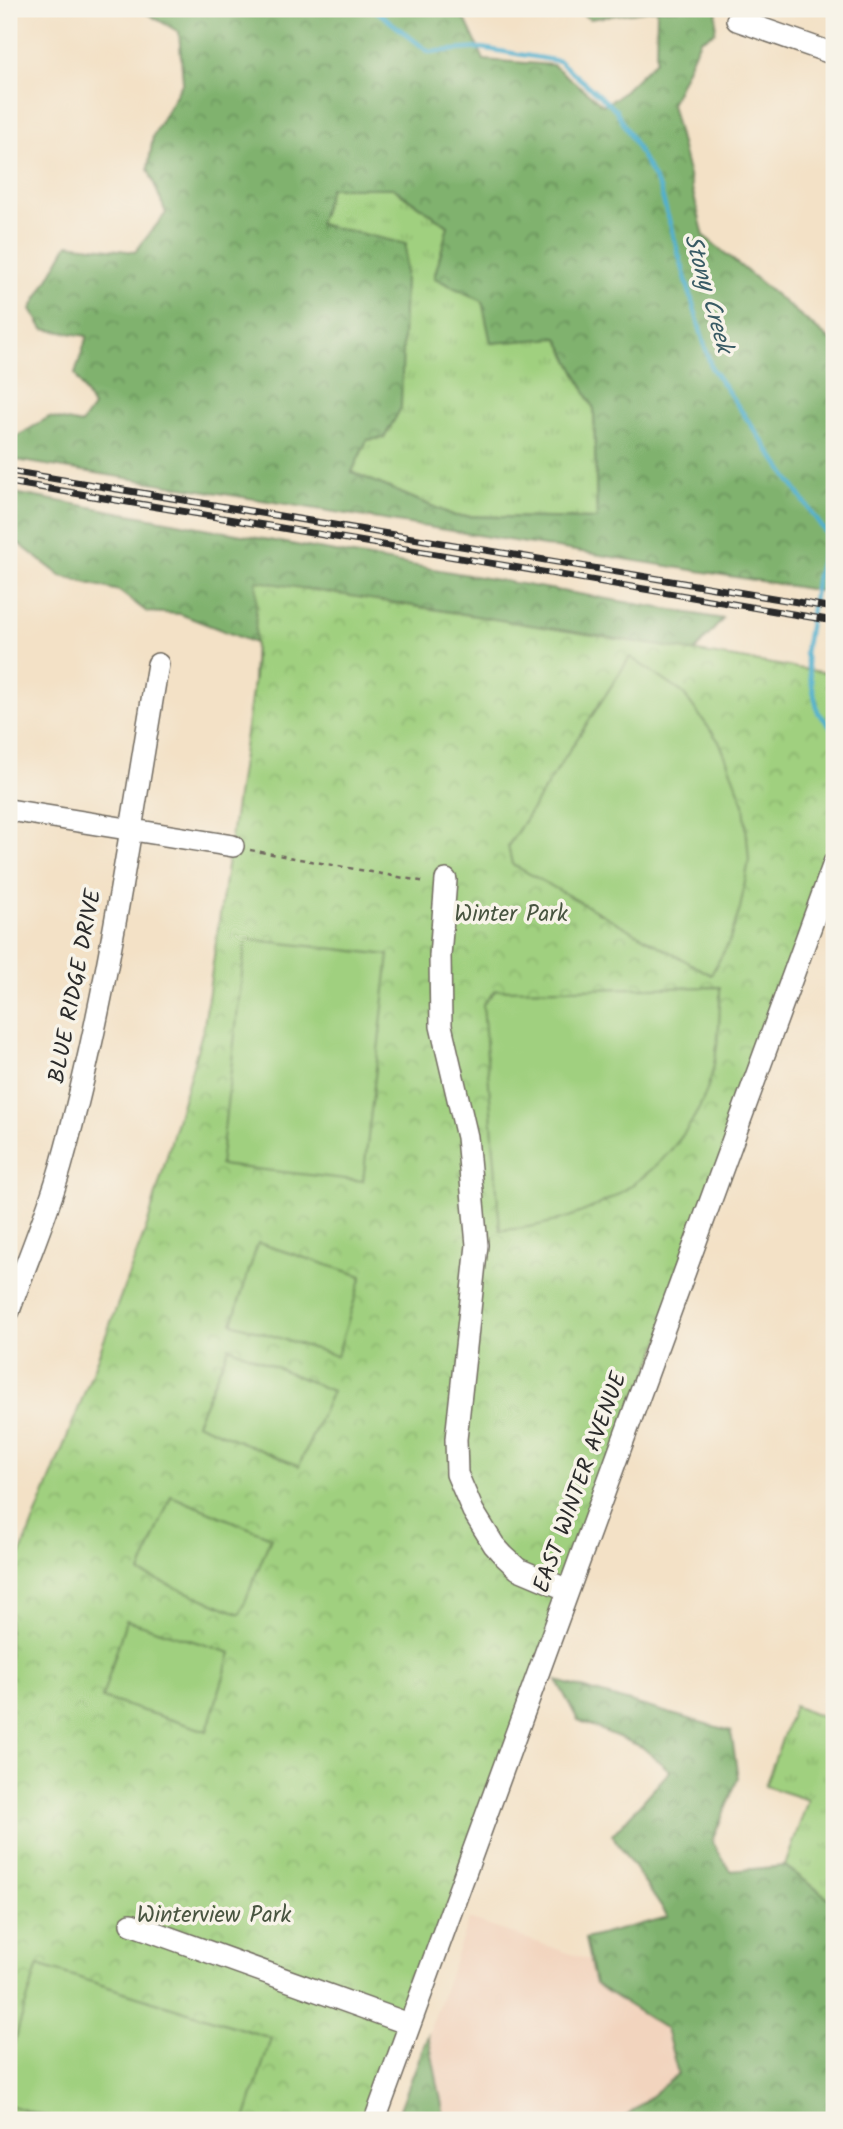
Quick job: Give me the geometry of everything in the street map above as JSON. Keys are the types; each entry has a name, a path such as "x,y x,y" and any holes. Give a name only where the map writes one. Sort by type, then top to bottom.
{"street":[{"path":"737,20 834,54"},
{"name":"BLUE RIDGE DRIVE","path":"9,1311 60,1169 89,1058 158,664"},
{"path":"9,810 233,846"},
{"name":"EAST WINTER AVENUE","path":"375,2120 834,863"},
{"path":"446,880 440,957 442,1026 467,1138 477,1245 456,1439 457,1474 473,1511 504,1556 518,1569 568,1590"},
{"path":"131,1924 409,2024"}],"path":[{"path":"233,846 436,883 446,880"}],"shaded area":[{"path":"469,1919 589,1960 595,1984 666,2029 678,2074 622,2120 445,2120 428,2035"}],"green space":[{"path":"139,9 455,9 467,23 484,60 553,65 603,105 619,96 656,60 657,9 717,9 715,32 700,40 671,104 704,236 834,343 834,593 9,459 9,437 13,439 49,417 81,424 93,407 75,374 87,336 43,329 31,309 68,244 135,252 166,213 148,169 153,136 183,82 179,32","holes":["330,188 393,188 448,226 434,278 482,301 491,343 558,338 594,409 597,519 455,516 352,472 367,440 384,438 401,408 406,244 319,224"]},
{"path":"572,9 657,9 590,19"},
{"path":"329,188 393,188 448,226 482,301 558,338 594,409 597,519 455,516 351,472 367,440 319,224"},
{"path":"9,492 723,619 694,652 390,602 252,698 255,643 180,614 147,612 119,591 61,576 14,540 9,541"},
{"name":"Winter Park","path":"257,581 834,674 834,867 373,2120 9,2120 9,1583 147,1226 204,1026 254,678"},
{"path":"630,657 683,693 720,743 744,804 749,860 740,909 729,942 711,975 512,864 508,846"},
{"path":"246,939 389,955 363,1181 220,1165"},
{"path":"720,987 716,1054 711,1077 698,1110 680,1139 657,1165 600,1204 568,1217 534,1226 500,1230 483,1004 496,990"},
{"path":"258,1243 362,1276 337,1356 232,1323"},
{"path":"229,1347 332,1391 299,1466 196,1423"},
{"path":"171,1496 271,1537 240,1614 140,1573"},
{"path":"126,1620 231,1653 207,1731 102,1698"},
{"path":"557,1681 731,1731 738,1778 712,1841 730,1871 785,1866 834,1902 834,2120 622,2120 678,2074 666,2029 595,1984 585,1939 668,1917 612,1835 670,1771 642,1747 578,1720"},
{"path":"794,1706 834,1722 834,1902 785,1866 808,1800 765,1786"},
{"path":"38,1965 271,2038 245,2120 58,2120 9,2105 9,2059"},
{"path":"428,2035 445,2120 404,2120 400,2109"}],"waterway":[{"name":"Stony Creek","path":"374,9 429,52 481,48 559,61 616,110 660,189 711,367 828,536 817,576 805,653 818,712 834,731"}],"railway":[{"path":"9,471 834,608"},
{"path":"9,482 834,621"}],"park label":[{"name":"Winterview Park","path":"214,1914"}]}
